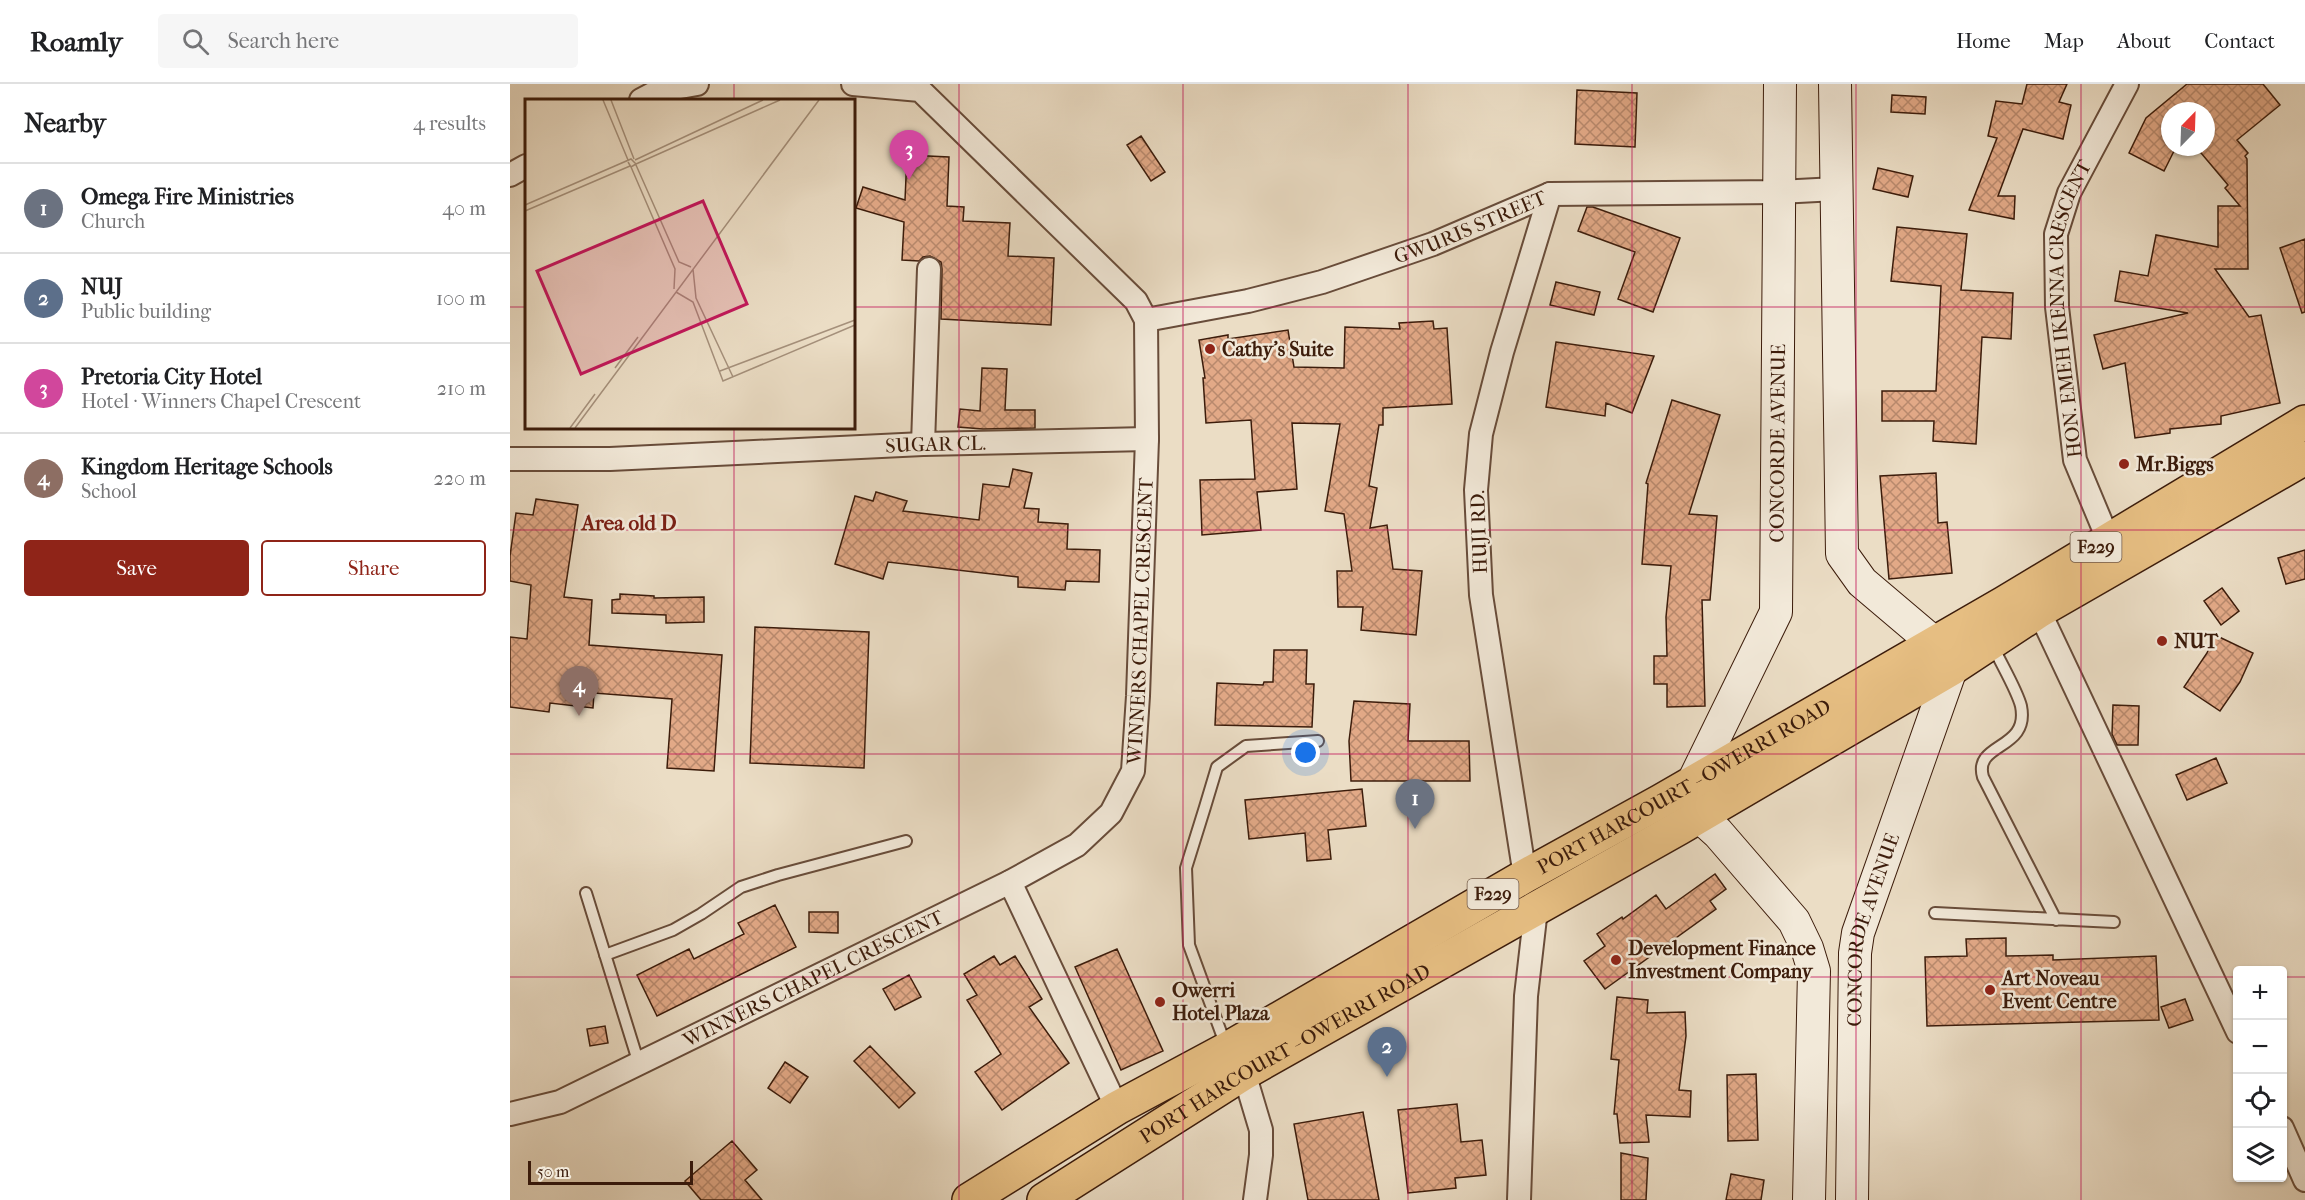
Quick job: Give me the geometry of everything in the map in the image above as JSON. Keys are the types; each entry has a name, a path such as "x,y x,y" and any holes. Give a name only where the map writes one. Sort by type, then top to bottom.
{"main road":[{"name":"PORT HARCOURT - OWERRI ROAD","path":"969,1200 1117,1108 1236,1061 1536,909 1698,816 1943,656 2116,551 2305,422"},
{"name":"PORT HARCOURT - OWERRI ROAD","path":"1044,1200 1236,1061 1525,876 1693,782 1943,656 1991,643 2039,611 2116,551 2305,458"},
{"path":"1525,876 1536,909"}],"street":[{"path":"643,99 658,91 695,84"},
{"path":"853,84 920,87 1136,301 1146,320"},
{"name":"CONCORDE AVENUE","path":"1693,782 1776,612 1780,84"},
{"path":"1835,84 1842,554 1862,582 1943,656"},
{"name":"HON. EMEH IKENNA CRESCENT","path":"2116,551 2075,460 2057,307 2056,234 2069,194 2127,84"},
{"path":"510,175 525,167"},
{"name":"GWURIS STREET","path":"1146,320 1248,301 1322,282 1432,244 1550,194 1779,192 1836,189"},
{"name":"HUJI RD.","path":"1525,876 1481,595 1476,490 1483,424 1502,352 1550,194"},
{"path":"923,444 929,269"},
{"name":"WINNERS CHAPEL CRESCENT","path":"510,1114 560,1102 1010,882 1077,845 1111,813 1133,771 1138,696 1147,439 1146,320"},
{"name":"SUGAR CL.","path":"510,459 610,459 923,444 1147,439"},
{"path":"2039,611 2233,1021"},
{"name":"CONCORDE AVENUE","path":"1852,1200 1855,965 1858,933 1943,656"},
{"path":"1698,816 1718,833 1794,921 1814,971 1809,1200"},
{"path":"1010,882 1117,1108"},
{"path":"1519,1200 1526,996 1536,909"},
{"path":"1236,1061 1261,1130 1261,1155 1255,1200"},
{"path":"2287,1137 2305,1180"}],"lane":[{"path":"1991,643 2021,705 2020,728 2011,740 1990,753 1982,762 1981,770 2055,920"},
{"path":"1236,1061 1189,945 1186,868 1217,767 1246,746 1318,741"},
{"path":"605,955 673,930 741,887 778,874 906,841"},
{"path":"586,892 639,1064"},
{"path":"1935,914 2114,922"}],"building":[{"path":"2027,84 2067,84 2059,102 2071,105 2063,139 2023,129 1998,196 2015,196 2014,219 1969,210 1997,138 1988,136 1996,101 2022,104"},
{"path":"2187,84 2263,84 2280,105 2237,140 2248,153 2245,156 2247,159 2248,269 2215,269 2249,317 2261,315 2280,403 2221,416 2221,424 2170,429 2170,433 2135,438 2125,363 2103,369 2094,335 2188,313 2115,301 2120,271 2148,276 2156,235 2218,247 2218,206 2240,206 2225,188 2228,185 2204,156 2215,156 2215,102 2165,102"},
{"path":"1577,90 1637,93 1635,147 1575,144"},
{"path":"1892,95 1926,97 1925,114 1891,112"},
{"path":"2161,106 2161,156 2172,156 2164,171 2129,153 2146,118"},
{"path":"1141,136 1165,172 1151,181 1127,145"},
{"path":"907,155 949,157 947,206 964,207 963,221 1010,223 1008,256 1054,258 1051,325 941,319 941,262 930,256 923,257 919,261 902,260 904,222 856,208 863,187 905,200"},
{"path":"1878,168 1913,176 1908,197 1873,189"},
{"path":"1587,207 1593,207 1680,238 1653,312 1618,299 1635,252 1578,231"},
{"path":"1897,227 1967,234 1961,290 2013,293 2011,339 1982,337 1976,444 1933,441 1934,421 1882,421 1882,391 1936,391 1941,286 1891,281"},
{"path":"2305,239 2305,312 2302,313 2280,248"},
{"path":"1556,282 1600,292 1594,315 1550,305"},
{"path":"1433,321 1434,329 1447,328 1452,404 1383,408 1383,425 1379,425 1369,486 1377,488 1370,528 1387,525 1393,569 1422,571 1416,635 1361,630 1363,607 1338,607 1337,571 1352,571 1344,514 1325,511 1340,424 1292,423 1297,489 1257,492 1261,530 1202,535 1200,480 1255,479 1251,420 1206,423 1203,378 1205,378 1199,340 1228,335 1228,339 1288,330 1294,367 1344,368 1345,327 1400,329 1399,323"},
{"path":"1556,342 1654,356 1632,413 1606,403 1605,416 1546,407"},
{"path":"982,368 1007,369 1005,410 1035,410 1035,428 958,427 960,409 980,411"},
{"path":"1672,400 1720,415 1689,514 1717,516 1710,600 1702,600 1705,706 1667,707 1667,684 1654,684 1654,656 1667,656 1666,617 1671,566 1642,564 1648,484 1646,483"},
{"path":"1013,469 1032,473 1024,508 1039,509 1038,522 1068,524 1067,549 1100,550 1099,582 1066,581 1065,590 1018,587 1018,577 888,562 883,579 835,564 855,496 873,501 876,492 907,501 903,511 979,520 983,484 1009,487"},
{"path":"1936,473 1938,523 1947,522 1952,573 1889,579 1880,476"},
{"path":"536,499 578,505 564,597 592,600 589,645 722,655 714,771 667,768 672,699 594,693 593,708 550,703 549,712 510,707 510,637 527,639 531,585 510,581 510,556 516,513 533,515"},
{"path":"2305,550 2305,579 2286,584 2278,558"},
{"path":"2222,588 2239,611 2221,625 2204,601"},
{"path":"620,594 654,596 654,598 704,597 704,622 666,623 666,615 612,613 612,600 620,599"},
{"path":"755,627 869,632 864,768 750,763"},
{"path":"2215,635 2253,653 2240,682 2220,711 2184,687 2207,653"},
{"path":"1274,650 1307,650 1306,684 1314,684 1312,727 1215,725 1217,683 1263,685 1264,682 1273,682"},
{"path":"1354,701 1410,704 1408,741 1469,741 1470,781 1351,781 1349,741"},
{"path":"2113,705 2139,706 2138,745 2117,745 2112,734"},
{"path":"2216,758 2227,783 2187,800 2176,775"},
{"path":"1362,789 1366,826 1328,830 1331,859 1307,861 1305,833 1249,839 1245,800"},
{"path":"1715,874 1726,889 1710,901 1716,909 1605,989 1584,961 1605,946 1597,934 1622,917 1623,919 1656,895 1666,909"},
{"path":"775,905 796,947 657,1016 637,975 689,949 694,959 744,934 738,923"},
{"path":"809,912 838,912 838,933 809,932"},
{"path":"2006,938 2006,956 2053,955 2053,960 2156,956 2159,1020 1927,1026 1925,957 1967,956 1966,939"},
{"path":"1117,949 1163,1051 1121,1070 1075,967"},
{"path":"994,956 1000,965 1015,956 1042,999 1029,1007 1069,1063 1002,1110 975,1072 1001,1054 967,1000 977,995 964,974"},
{"path":"909,975 921,997 895,1010 883,989"},
{"path":"1617,997 1648,1000 1647,1013 1685,1012 1686,1036 1679,1090 1691,1091 1690,1117 1646,1115 1649,1142 1620,1143 1617,1114 1614,1114 1619,1060 1611,1059"},
{"path":"2185,999 2193,1020 2169,1028 2161,1007"},
{"path":"605,1026 608,1043 590,1046 587,1029"},
{"path":"870,1046 915,1093 899,1108 854,1061"},
{"path":"785,1062 808,1077 790,1103 768,1088"},
{"path":"1756,1074 1758,1140 1728,1141 1727,1075"},
{"path":"1457,1104 1461,1142 1482,1140 1486,1175 1455,1178 1456,1188 1408,1193 1398,1110"},
{"path":"1363,1112 1379,1200 1308,1200 1294,1124"},
{"path":"732,1141 757,1170 745,1180 762,1200 701,1200 685,1181"},
{"path":"1621,1153 1648,1158 1646,1200 1621,1200"},
{"path":"1731,1174 1764,1180 1761,1200 1726,1200"}],"place":[{"name":"Pretoria City Hotel","path":"909,180"},
{"name":"Cathy's Suite","path":"1210,349"},
{"name":"Mr.Biggs","path":"2124,464"},
{"name":"NUT","path":"2162,641"},
{"name":"Kingdom Heritage Schools","path":"579,716"},
{"name":"Omega Fire Ministries","path":"1415,829"},
{"name":"Development Finance Investment Company","path":"1616,960"},
{"name":"Art Noveau Event Centre","path":"1990,990"},
{"name":"Owerri Hotel Plaza","path":"1160,1002"},
{"name":"NUJ","path":"1387,1077"}],"district":[{"name":"Area old D","path":"629,523"}]}
